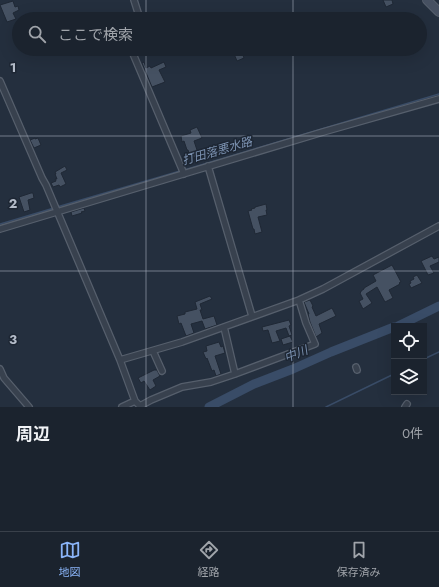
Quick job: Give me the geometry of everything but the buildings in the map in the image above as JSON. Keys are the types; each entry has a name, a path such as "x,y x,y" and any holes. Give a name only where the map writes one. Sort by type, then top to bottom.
{"main road":[{"path":"427,0 439,12"}],"street":[{"path":"134,0 138,12"},
{"path":"134,56 184,174"},
{"path":"0,82 57,212 136,401 140,406 182,387 211,382 315,344 298,300"},
{"path":"0,229 208,166 439,99"},
{"path":"208,166 252,316"},
{"path":"120,360 182,342 298,300 323,289 439,226"},
{"path":"224,327 235,374"},
{"path":"153,351 162,371"},
{"path":"0,369 4,378 29,407"},
{"path":"122,407 136,401"}],"waterway":[{"name":"打田落悪水路","path":"184,170 439,94"},
{"name":"打田落悪水路","path":"57,207 180,171"},
{"name":"打田落悪水路","path":"0,224 54,208"},
{"name":"中川","path":"404,323 439,306"},
{"name":"中川","path":"209,407 254,384 391,328"},
{"path":"427,358 439,352"},
{"path":"326,407 391,375"}]}
